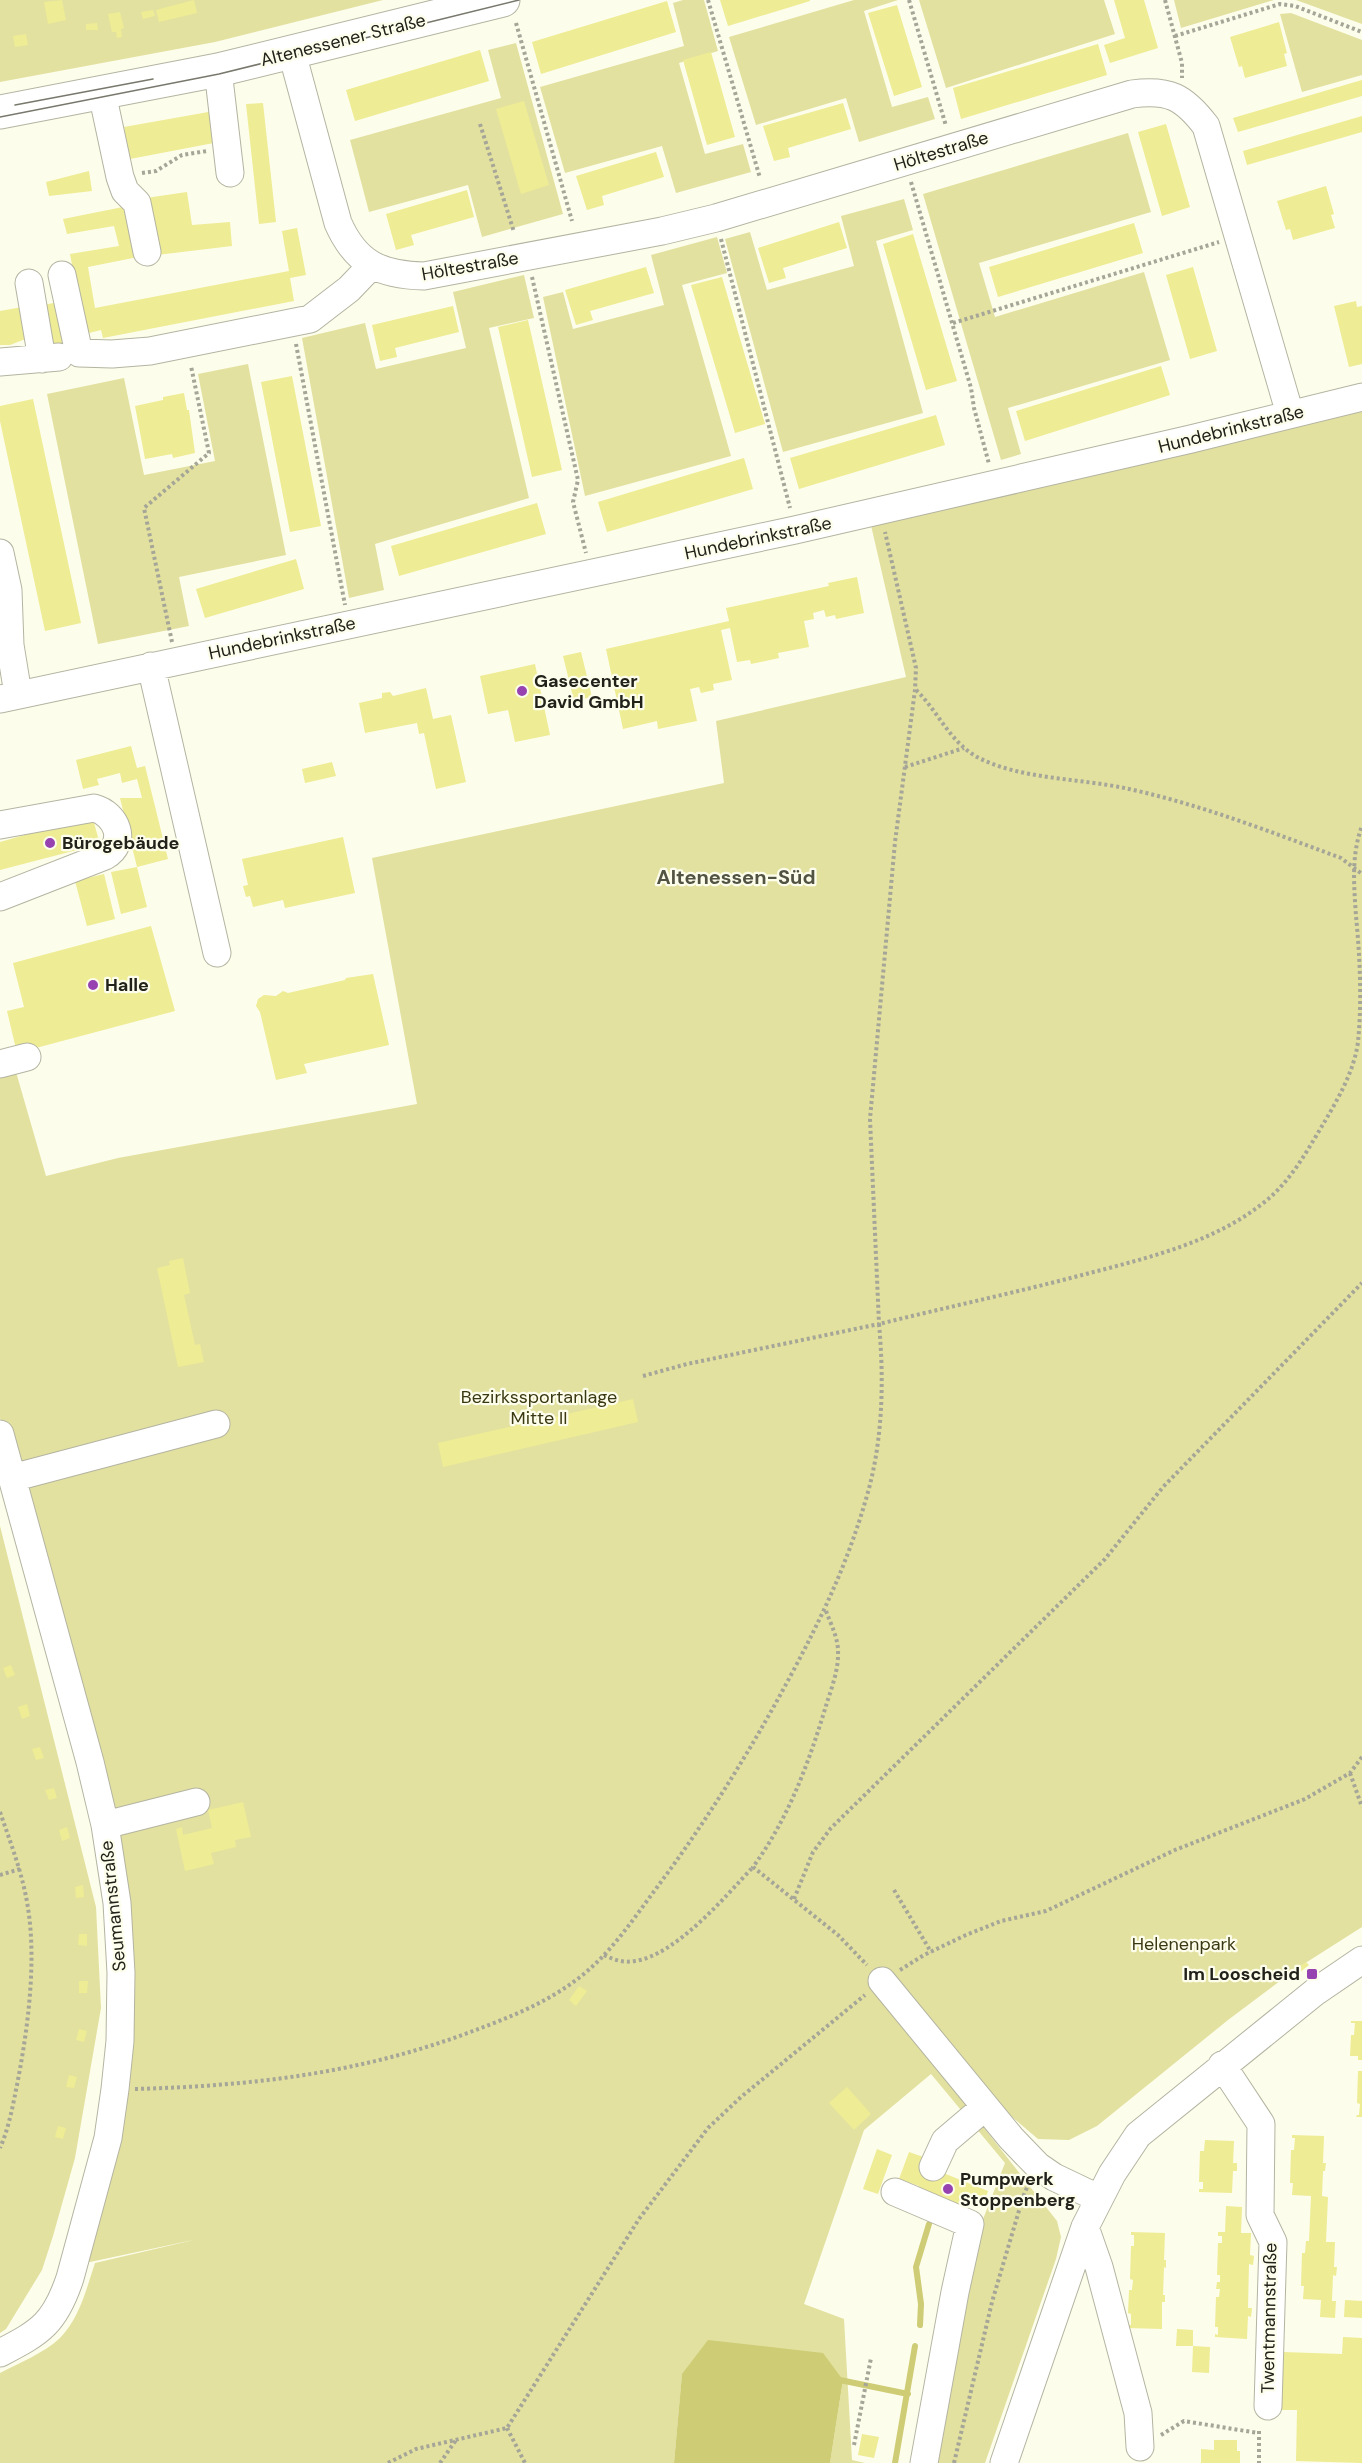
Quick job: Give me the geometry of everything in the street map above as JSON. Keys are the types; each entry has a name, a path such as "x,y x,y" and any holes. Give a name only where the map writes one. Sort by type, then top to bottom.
{"main road":[{"name":"Altenessener Straße","path":"0,112 509,12"}],"street":[{"name":"Höltestraße","path":"292,53 338,223 346,241 371,266 402,276 424,276 662,231 716,218 1132,94 1151,91 1181,99"},
{"path":"218,70 229,161"},
{"path":"102,93 120,177 125,191 136,202 147,252"},
{"path":"1181,99 1192,108 1206,126 1290,414"},
{"path":"0,362 150,351 310,319 349,290 371,266"},
{"path":"61,356 62,275"},
{"path":"29,283 61,356"},
{"name":"Hundebrinkstraße","path":"9,697 795,530 1362,397"},
{"path":"0,553 10,645 9,697"},
{"path":"163,663 217,953"},
{"path":"0,825 94,808 110,815 114,821 117,839 115,847 105,856 0,897"},
{"path":"0,1064 27,1057"},
{"path":"12,1478 216,1424"},
{"name":"Seumannstraße","path":"0,1434 90,1762 105,1825 117,1903 121,1973 120,2041 116,2089 108,2138 64,2298 53,2317 39,2331 0,2353"},
{"path":"105,1825 196,1802"},
{"path":"1004,2463 1086,2227 1098,2198 1138,2135 1315,1992 1362,1960"},
{"path":"887,1978 985,2107 1038,2166 1054,2177 1098,2198"},
{"name":"Twentmannstraße","path":"1222,2065 1262,2124 1260,2215 1273,2242 1268,2406"},
{"path":"933,2166 945,2141 985,2107"},
{"path":"895,2192 970,2224 955,2292 924,2463"},
{"path":"1086,2227 1138,2413 1140,2447"}],"path":[{"path":"708,0 760,178"},
{"path":"909,0 948,135"},
{"path":"1164,0 1182,63 1181,99"},
{"path":"1174,36 1280,4 1295,6 1362,32"},
{"path":"509,12 572,221"},
{"path":"480,124 514,232"},
{"path":"120,177 156,171 182,155 229,161"},
{"path":"905,162 953,323 995,484"},
{"path":"716,218 795,530"},
{"path":"953,323 1237,237"},
{"path":"527,256 578,480 573,502 591,572"},
{"path":"292,323 349,624"},
{"path":"163,663 144,508 208,453 186,344"},
{"path":"116,2089 268,2082 372,2062 444,2042 499,2021 539,2003 576,1980 604,1955 681,1855 725,1789 777,1701 825,1610 840,1579 869,1489 880,1422 882,1390 870,1119 895,842 916,668 880,511"},
{"path":"915,690 924,698 952,737 964,748 995,764 1026,772 1126,788 1183,801 1341,858 1362,874"},
{"path":"905,767 964,748"},
{"path":"643,1376 687,1364 879,1324 1142,1259 1220,1230 1264,1203 1290,1176 1309,1148 1338,1097 1358,1046 1361,1020 1353,888 1356,870 1355,855 1362,826"},
{"path":"794,1899 813,1852 831,1828 1106,1560 1163,1487 1362,1283"},
{"path":"604,1955 616,1961 633,1962 665,1950 720,1902 753,1868 783,1821 796,1791 816,1738 833,1682 838,1655 835,1634 825,1610"},
{"path":"388,2463 416,2449 507,2428 639,2219 708,2128 741,2097 887,1978 931,1952 1001,1921 1046,1911 1175,1850 1305,1799 1350,1773 1362,1757"},
{"path":"1350,1773 1362,1807"},
{"path":"0,1812 20,1869 28,1910 29,2004 23,2055 0,2148"},
{"path":"753,1868 838,1935 887,1978"},
{"path":"0,1875 20,1869"},
{"path":"894,1890 931,1952"},
{"path":"954,2463 992,2302 1023,2197 1038,2166"},
{"path":"854,2445 871,2358"},
{"path":"1140,2447 1184,2421 1258,2433 1259,2463"},
{"path":"507,2428 525,2463"},
{"path":"440,2463 456,2439"}],"green space":[{"path":"0,0 383,0 215,42 0,82"},
{"path":"683,0 704,0 718,51 679,63 705,154 743,144 751,172 676,193 662,146 565,173 540,87 684,46 673,3"},
{"path":"854,0 898,0 864,11 892,107 928,97 935,119 859,142 846,98 756,125 729,37"},
{"path":"919,0 1104,0 1115,34 946,88"},
{"path":"1174,0 1274,0 1181,28"},
{"path":"1296,0 1362,0 1362,24"},
{"path":"1291,13 1362,40 1362,75 1302,92 1280,14"},
{"path":"516,43 563,214 482,237 468,185 369,212 350,140 501,98 488,50"},
{"path":"1128,133 1151,212 979,263 995,317 1144,272 1170,360 1008,408 1021,454 1001,460 923,194"},
{"path":"904,199 913,230 876,241 923,413 783,452 725,239 750,232 767,290 854,266 841,216"},
{"path":"717,237 727,273 682,285 731,456 585,496 543,297 563,292 573,329 664,305 651,255"},
{"path":"524,275 534,318 489,328 529,498 375,544 384,590 349,598 302,338 365,323 376,369 466,348 453,292"},
{"path":"248,364 286,555 179,577 189,626 98,644 47,394 124,378 144,475 215,461 198,374"},
{"path":"1362,405 1362,1927 1296,1969 1228,2020 1097,2126 1069,2140 1038,2139 972,2083 959,2096 1057,2221 1061,2237 1056,2259 985,2463 932,2463 976,2237 1005,2163 931,2074 864,2130 804,2304 844,2319 852,2460 865,2463 830,2463 843,2380 682,2375 674,2463 0,2463 0,2373 39,2353 67,2330 85,2293 95,2263 198,2239 76,2265 124,1975 47,1580 0,1418 0,1076 16,1072 46,1176 118,1158 417,1104 372,858 724,783 716,721 906,677 870,521"},
{"path":"0,1526 96,1907 101,2008 75,2158 53,2236 42,2270 6,2329 0,2333"}],"shaded area":[{"path":"708,2340 823,2353 843,2380 830,2463 674,2463 682,2374"}],"building":[{"path":"62,0 66,20 48,24 44,2"},
{"path":"194,0 197,13 159,22 156,10"},
{"path":"720,0 810,0 810,1 728,26"},
{"path":"1114,0 1144,0 1158,48 1110,63 1104,45 1125,38"},
{"path":"667,1 676,32 541,74 532,42"},
{"path":"897,5 922,87 894,96 868,13"},
{"path":"153,10 155,16 143,19 141,12"},
{"path":"120,12 124,28 121,29 122,37 117,38 116,32 112,32 108,14"},
{"path":"1279,22 1287,53 1284,54 1287,66 1245,78 1242,66 1239,67 1230,37"},
{"path":"97,23 98,30 86,30 86,24"},
{"path":"26,34 28,45 15,47 13,36"},
{"path":"1098,44 1107,75 961,119 953,88"},
{"path":"480,50 489,81 355,121 346,90"},
{"path":"711,52 735,137 707,145 683,60"},
{"path":"1362,80 1362,96 1238,132 1233,118"},
{"path":"524,101 549,185 521,194 496,109"},
{"path":"263,103 276,222 259,224 246,104"},
{"path":"843,103 851,129 788,148 790,157 774,161 763,126"},
{"path":"214,111 219,142 130,159 124,127"},
{"path":"1362,116 1362,132 1247,165 1243,151"},
{"path":"1166,124 1190,207 1162,216 1138,132"},
{"path":"656,152 664,177 602,196 604,205 587,210 576,176"},
{"path":"89,171 92,191 49,196 46,182"},
{"path":"1326,186 1334,214 1331,215 1335,228 1293,240 1290,229 1286,230 1277,201"},
{"path":"467,190 474,217 411,235 414,245 396,250 386,214"},
{"path":"187,192 192,225 230,222 232,246 157,255 146,198"},
{"path":"128,206 138,257 88,267 95,308 289,271 282,231 297,228 306,275 290,278 294,301 103,338 101,330 85,334 70,254 119,246 114,226 67,234 63,219"},
{"path":"839,222 847,248 783,268 786,278 769,283 758,248"},
{"path":"1134,223 1143,253 998,297 989,267"},
{"path":"913,234 957,381 926,390 883,244"},
{"path":"646,267 654,293 590,311 593,320 576,325 565,290"},
{"path":"1193,267 1217,351 1190,359 1166,275"},
{"path":"722,277 765,424 735,433 691,285"},
{"path":"1356,301 1357,307 1362,306 1362,364 1349,367 1334,306"},
{"path":"59,302 67,342 51,345 43,305"},
{"path":"453,306 459,332 395,348 397,357 380,361 372,325"},
{"path":"22,307 28,338 10,345 0,345 0,311"},
{"path":"528,320 562,470 532,477 498,327"},
{"path":"1161,366 1170,395 1025,441 1016,411"},
{"path":"292,376 321,526 290,532 261,382"},
{"path":"184,393 187,410 189,410 195,453 173,458 172,454 145,459 135,406"},
{"path":"33,399 81,623 45,631 0,421 0,406"},
{"path":"936,415 945,445 799,489 790,458"},
{"path":"744,458 753,489 607,532 598,502"},
{"path":"537,503 546,534 399,576 391,546"},
{"path":"296,559 304,589 205,618 196,589"},
{"path":"857,577 864,613 836,619 835,615 826,617 824,610 813,613 814,619 804,621 809,647 778,653 779,658 751,664 750,660 737,662 730,628 721,630 732,680 713,684 714,690 701,693 699,687 690,689 697,721 658,729 657,721 623,729 606,649 729,621 726,608 829,586 828,583"},
{"path":"581,652 592,697 574,701 563,656"},
{"name":"Gasecenter David GmbH","path":"535,664 550,735 515,742 508,710 488,714 480,676"},
{"path":"426,688 433,719 451,715 466,782 436,789 424,733 419,734 417,723 365,733 359,703 382,698 382,693 390,692 393,696"},
{"path":"131,746 137,768 145,766 168,859 137,867 120,798 142,798 137,779 122,783 120,773 97,779 99,785 83,789 76,760"},
{"path":"332,762 336,776 305,783 302,769"},
{"name":"Bürogebäude","path":"92,816 100,844 0,870 0,842"},
{"path":"343,837 355,893 285,908 283,900 253,907 250,896 246,897 243,886 248,885 242,859"},
{"path":"137,867 147,907 121,914 111,872"},
{"name":"Halle","path":"104,874 115,919 87,926 75,881"},
{"name":"Halle","path":"151,926 175,1011 17,1053 7,1011 24,1007 13,963"},
{"path":"373,974 389,1045 304,1064 307,1073 276,1080 260,1012 256,1006 258,999 264,995 276,996 283,991 288,993 346,978"},
{"path":"183,1258 190,1293 184,1295 195,1345 200,1344 204,1362 178,1367 157,1268 170,1265 169,1261"},
{"path":"633,1399 638,1422 443,1467 438,1443"},
{"path":"11,1665 15,1675 7,1678 3,1668"},
{"path":"27,1704 30,1716 22,1719 18,1707"},
{"path":"40,1747 44,1758 36,1760 32,1749"},
{"path":"54,1788 57,1798 49,1800 45,1790"},
{"path":"243,1802 251,1837 235,1840 236,1847 211,1853 214,1864 185,1871 176,1829 182,1827 183,1835 212,1828 208,1810"},
{"path":"67,1827 70,1838 62,1841 59,1830"},
{"path":"83,1885 84,1897 76,1898 75,1887"},
{"path":"79,1934 87,1934 87,1946 78,1945"},
{"path":"1306,1962 1309,1965 1299,1973 1296,1969"},
{"path":"79,1981 88,1981 87,1993 79,1993"},
{"path":"579,1986 587,1991 576,2006 569,2000"},
{"path":"1351,2021 1362,2021 1362,2060 1358,2060 1358,2056 1350,2056 1351,2035 1354,2035 1355,2023"},
{"path":"79,2029 87,2031 84,2042 76,2040"},
{"path":"1358,2071 1362,2071 1362,2117 1356,2117 1359,2115 1360,2104 1357,2103"},
{"path":"69,2075 77,2077 74,2088 66,2087"},
{"path":"847,2087 871,2114 854,2130 829,2103"},
{"path":"58,2126 66,2128 63,2139 55,2137"},
{"path":"1292,2135 1324,2136 1323,2163 1326,2163 1325,2171 1323,2171 1322,2196 1328,2197 1326,2242 1335,2242 1334,2267 1337,2267 1336,2276 1333,2275 1332,2301 1336,2301 1335,2318 1320,2317 1321,2300 1303,2299 1302,2253 1305,2253 1306,2241 1309,2241 1311,2196 1292,2195 1291,2150 1294,2150 1295,2138 1292,2138"},
{"path":"1205,2140 1234,2141 1233,2163 1237,2163 1237,2171 1233,2171 1232,2193 1199,2192 1199,2189 1203,2189 1203,2182 1199,2182 1200,2151 1204,2151"},
{"path":"877,2149 892,2155 878,2194 863,2189"},
{"path":"909,2152 929,2159 926,2166 988,2191 985,2200 967,2194 960,2212 917,2189 919,2186 899,2179"},
{"path":"1226,2206 1242,2207 1241,2233 1251,2233 1250,2255 1254,2256 1253,2265 1249,2264 1248,2308 1252,2308 1251,2317 1248,2316 1247,2339 1215,2337 1215,2334 1218,2335 1218,2327 1215,2327 1216,2297 1219,2297 1220,2289 1216,2289 1217,2282 1220,2282 1220,2275 1217,2275 1218,2243 1222,2243 1222,2236 1218,2236 1218,2232 1225,2232"},
{"path":"1131,2232 1165,2233 1166,2268 1164,2267 1163,2295 1165,2295 1165,2302 1162,2302 1162,2329 1128,2328 1128,2325 1131,2325 1131,2314 1128,2313 1129,2290 1132,2290 1133,2280 1130,2279 1131,2246 1134,2246 1134,2235 1131,2235"},
{"path":"1345,2300 1362,2301 1362,2318 1344,2317"},
{"path":"1177,2329 1193,2330 1193,2346 1176,2346"},
{"path":"1343,2337 1362,2338 1362,2463 1296,2461 1297,2410 1281,2410 1283,2352 1342,2354"},
{"path":"1193,2346 1210,2347 1209,2373 1192,2372"},
{"path":"862,2434 879,2437 874,2458 858,2455"},
{"path":"1214,2440 1237,2440 1240,2463 1201,2463 1201,2449 1214,2450"}],"waterway":[{"path":"920,2325 921,2304 916,2267 929,2224"},
{"path":"895,2463 915,2346"},
{"path":"835,2379 908,2394"}],"tram line":[{"path":"0,117 219,74 519,0"},
{"path":"15,105 153,79"}],"place":[{"name":"Gasecenter David GmbH","path":"522,691"},
{"name":"Bürogebäude","path":"50,843"},
{"name":"Halle","path":"93,985"},
{"name":"Im Looscheid","path":"1312,1974"},
{"name":"Pumpwerk Stoppenberg","path":"948,2189"}],"district":[{"name":"Altenessen-Süd","path":"736,877"}],"park label":[{"name":"Bezirkssportanlage Mitte II","path":"539,1407"},
{"name":"Helenenpark","path":"1184,1944"}]}
